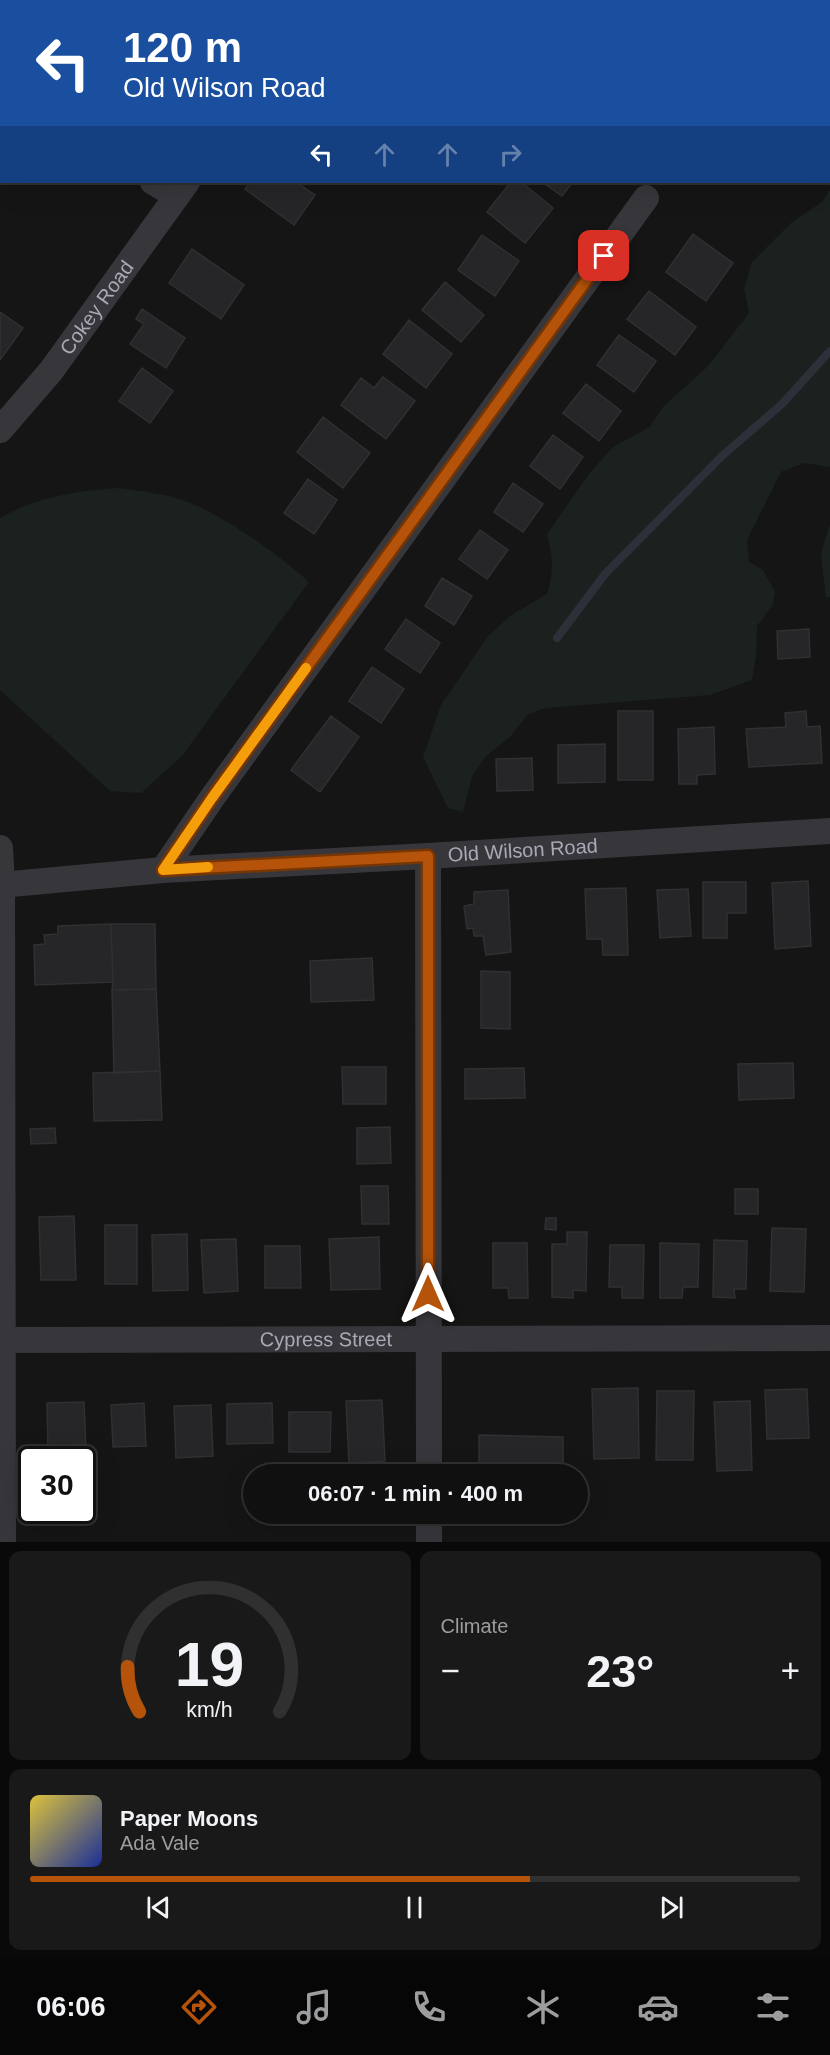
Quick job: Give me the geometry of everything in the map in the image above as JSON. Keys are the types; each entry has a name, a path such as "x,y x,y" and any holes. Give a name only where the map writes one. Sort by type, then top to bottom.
{"street":[{"path":"157,183 182,189"},
{"name":"Cokey Road","path":"0,430 51,371 182,189"},
{"path":"163,870 212,798 646,198"},
{"name":"Old Wilson Road","path":"1,884 163,870 830,831"},
{"path":"0,848 3,1542"},
{"path":"428,856 429,1464"},
{"name":"Cypress Street","path":"1,1340 830,1338"},
{"path":"429,1524 429,1542"}],"shaded area":[{"path":"830,190 830,467 804,463 781,472 747,540 749,562 763,570 775,592 773,604 757,626 752,680 710,695 545,708 527,715 511,736 485,757 472,776 463,812 448,808 423,757 441,705 488,636 510,616 547,594 552,564 547,534 588,475 613,447 650,427 662,408 709,365 749,313 744,289 752,262 791,223 822,202"},
{"path":"117,488 168,496 201,508 250,537 282,559 309,582 182,756 141,793 110,791 0,690 0,518 28,505 57,496"},
{"path":"830,524 830,597 826,598 821,553"}],"building":[{"path":"249,183 297,183 315,195 294,225 245,189"},
{"path":"510,183 522,183 553,208 525,243 487,212"},
{"path":"543,183 572,183 562,196"},
{"path":"693,234 733,263 706,301 666,272"},
{"path":"482,235 519,261 495,296 458,270"},
{"path":"192,249 244,285 221,319 169,283"},
{"path":"445,282 484,315 461,342 422,310"},
{"path":"649,291 696,327 675,355 627,319"},
{"path":"142,309 185,338 166,368 130,344 144,324 136,319"},
{"path":"0,312 23,328 0,360"},
{"path":"409,320 452,354 426,388 383,354"},
{"path":"619,335 656,361 634,392 597,365"},
{"path":"142,368 173,391 150,423 119,401"},
{"path":"383,377 415,401 386,439 341,405 361,378 374,388"},
{"path":"586,384 621,411 599,441 563,413"},
{"path":"323,417 370,453 343,488 297,452"},
{"path":"553,435 583,457 560,489 530,466"},
{"path":"308,479 337,500 314,534 284,513"},
{"path":"513,483 543,504 523,532 494,512"},
{"path":"480,530 508,550 487,579 459,559"},
{"path":"442,578 472,596 454,625 425,606"},
{"path":"406,619 440,643 420,673 385,649"},
{"path":"809,629 810,657 778,659 777,631"},
{"path":"372,667 404,689 381,723 349,701"},
{"path":"618,711 653,711 653,780 618,780"},
{"path":"806,711 807,727 820,726 822,763 749,767 746,729 786,727 785,713"},
{"path":"331,716 359,737 320,792 291,770"},
{"path":"714,727 715,774 697,775 697,784 679,784 678,729"},
{"path":"605,744 605,782 558,783 558,745"},
{"path":"532,758 533,790 497,791 496,759"},
{"path":"808,881 811,946 775,949 772,883"},
{"path":"703,882 746,882 746,913 727,913 727,938 703,938"},
{"path":"626,888 628,955 603,955 602,939 587,939 585,889"},
{"path":"688,889 691,936 660,938 657,890"},
{"path":"508,890 511,952 486,955 483,936 474,936 473,928 467,929 464,906 474,904 474,892"},
{"path":"111,924 155,924 156,989 112,990"},
{"path":"111,924 113,982 35,985 34,945 45,944 44,935 58,934 58,926"},
{"path":"372,958 374,1000 311,1002 310,961"},
{"path":"481,971 510,972 510,1029 481,1028"},
{"path":"156,989 160,1071 114,1073 112,990"},
{"path":"793,1063 794,1098 739,1100 738,1064"},
{"path":"342,1067 386,1067 386,1104 343,1104"},
{"path":"524,1068 525,1098 465,1099 465,1069"},
{"path":"160,1071 162,1120 94,1121 93,1073"},
{"path":"390,1127 391,1163 357,1164 357,1128"},
{"path":"55,1128 56,1143 31,1144 30,1129"},
{"path":"361,1186 388,1186 389,1224 362,1224"},
{"path":"735,1189 758,1189 758,1214 735,1214"},
{"path":"74,1216 76,1280 41,1280 39,1217"},
{"path":"546,1218 556,1218 556,1230 545,1229"},
{"path":"105,1225 137,1225 137,1284 105,1284"},
{"path":"772,1228 806,1229 804,1292 770,1291"},
{"path":"567,1232 587,1232 586,1291 573,1290 573,1298 552,1297 552,1244 567,1244"},
{"path":"187,1234 188,1290 153,1291 152,1235"},
{"path":"379,1237 380,1289 331,1290 329,1239"},
{"path":"236,1239 238,1291 204,1293 201,1240"},
{"path":"714,1240 747,1241 746,1289 734,1289 735,1298 713,1297"},
{"path":"493,1243 527,1243 528,1298 509,1298 508,1288 493,1288"},
{"path":"660,1243 699,1244 698,1287 683,1287 682,1298 660,1298"},
{"path":"610,1245 644,1245 643,1298 622,1298 622,1287 609,1287"},
{"path":"265,1246 300,1246 301,1288 265,1288"},
{"path":"638,1388 639,1458 594,1459 592,1389"},
{"path":"807,1389 809,1438 767,1439 765,1390"},
{"path":"657,1391 694,1391 693,1460 656,1460"},
{"path":"382,1400 385,1461 349,1463 346,1401"},
{"path":"750,1401 752,1470 717,1471 714,1402"},
{"path":"84,1402 86,1446 48,1446 47,1403"},
{"path":"144,1403 146,1446 113,1447 111,1405"},
{"path":"272,1403 273,1443 227,1444 227,1404"},
{"path":"211,1405 213,1456 176,1458 174,1406"},
{"path":"289,1412 331,1412 330,1452 289,1452"},
{"path":"479,1435 563,1437 563,1464 479,1464"}],"waterway":[{"path":"557,638 605,574 722,456 782,404 830,351"}],"slow traffic":[{"path":"208,867 163,870 306,668"}],"route":[{"path":"428,1294 428,856 163,870 212,798 604,256"}]}
